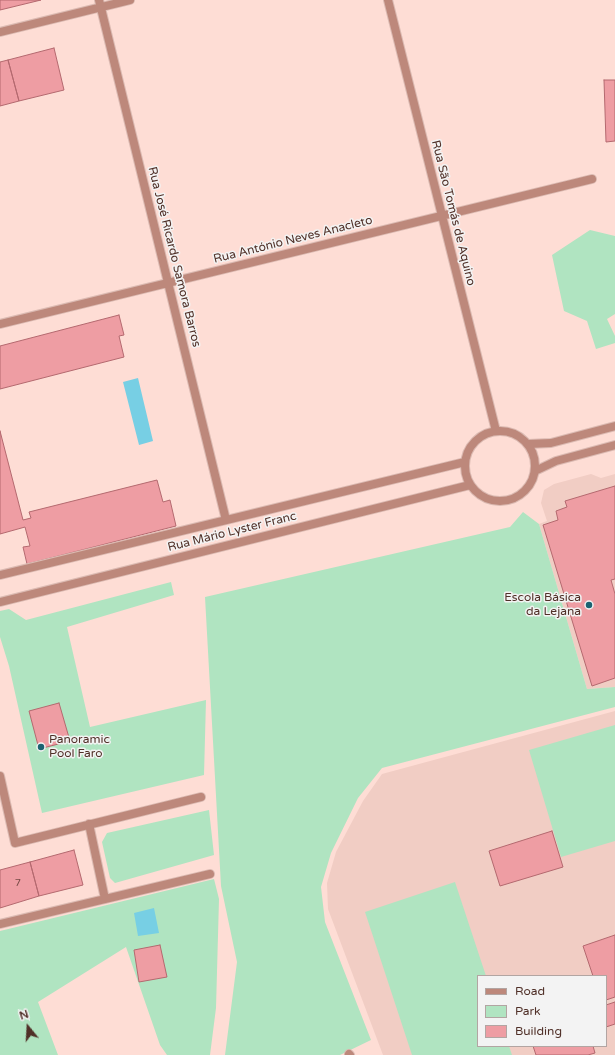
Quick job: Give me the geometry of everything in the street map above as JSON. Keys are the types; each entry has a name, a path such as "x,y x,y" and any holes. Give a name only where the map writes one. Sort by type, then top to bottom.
{"street":[{"path":"0,32 100,4 130,0"},
{"name":"Rua São Tomás de Aquino","path":"388,0 496,431"},
{"name":"Rua José Ricardo Samora Barros","path":"100,4 226,520"},
{"name":"Rua António Neves Anacleto","path":"0,324 592,179"},
{"path":"528,444 551,443 615,426"},
{"path":"496,431 516,434 528,444 534,457 535,471 531,484 525,492 516,498 506,501 496,501 477,493 470,485 466,474 465,462 468,451 475,441 496,431"},
{"path":"535,471 556,461 615,445"},
{"name":"Rua Mário Lyster Franc","path":"0,575 465,462"},
{"name":"Rua Mário Lyster Franc","path":"0,602 470,485"},
{"path":"0,776 15,843 201,797"},
{"path":"89,824 105,899"},
{"path":"0,924 210,874"}],"shaded area":[{"name":"Escola Básica da Lejana","path":"591,474 601,478 615,474 615,687 587,689 539,524 547,521 541,503 544,490 554,484"},
{"path":"615,711 615,1055 383,1055 328,909 327,883 336,852 363,801 382,774"}],"green space":[{"path":"590,230 615,236 615,314 607,319 615,336 615,343 596,349 587,321 564,311 552,255"},
{"path":"523,512 539,524 587,689 615,687 615,707 382,768 358,798 331,853 321,887 325,922 371,1040 340,1055 225,1055 237,962 221,886 205,597 510,527"},
{"path":"171,582 174,595 67,627 90,727 206,700 204,775 42,813 9,666 0,637 0,611 9,609 26,620"},
{"path":"615,725 615,841 561,857 529,750"},
{"path":"209,810 214,855 115,883 110,878 102,842 107,833"},
{"path":"214,879 219,899 216,1008 210,1055 167,1055 160,1045 126,947 38,1002 58,1055 0,1055 0,931"},
{"path":"455,882 486,975 477,975 477,1047 509,1047 512,1055 412,1055 365,912"}],"water":[{"path":"138,378 153,441 139,445 123,382"},
{"path":"154,908 159,933 138,936 134,913"}],"building":[{"path":"0,0 41,0 0,10"},
{"path":"54,48 64,90 19,101 8,60"},
{"path":"8,60 19,101 0,106 0,62"},
{"path":"604,80 615,80 615,141 606,142"},
{"path":"119,315 124,335 119,336 124,357 0,389 0,346"},
{"path":"0,431 23,520 31,518 29,512 157,480 163,502 170,500 176,526 27,564 23,547 30,546 25,527 0,534"},
{"name":"Escola Básica da Lejana","path":"615,486 615,579 611,580 615,594 615,678 592,686 543,525 558,520 556,511 567,507 565,501"},
{"path":"59,703 70,741 39,749 29,711"},
{"path":"552,831 563,867 500,886 489,851"},
{"path":"74,850 83,885 39,896 30,862"},
{"path":"30,862 39,896 0,908 0,870"},
{"path":"615,935 615,997 607,1000 607,975 593,975 583,946"},
{"path":"160,945 167,977 139,982 134,950"},
{"path":"615,1002 615,1024 607,1027 607,1005"},
{"path":"533,1047 593,1047 595,1053 588,1055 536,1055"}],"place":[{"name":"Escola Básica da Lejana","path":"589,605"},
{"name":"Panoramic Pool Faro","path":"41,747"}]}
